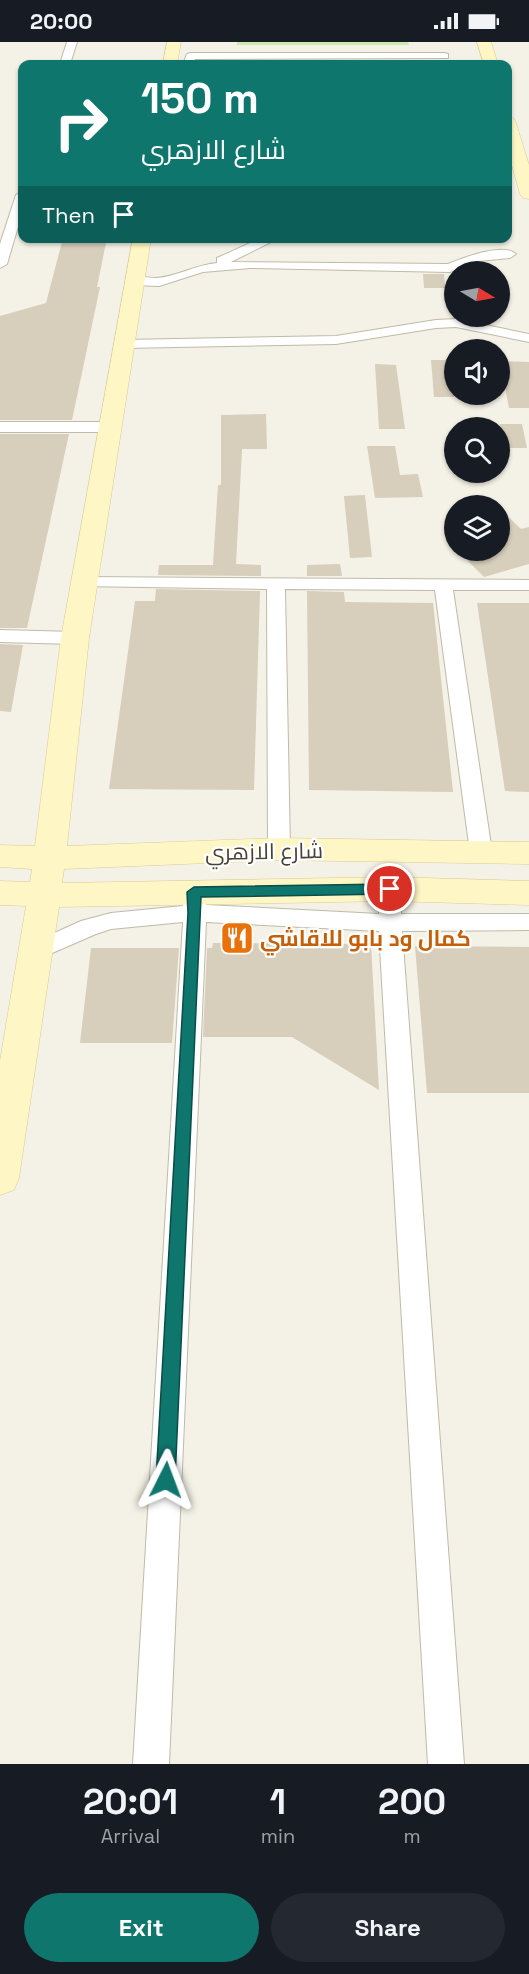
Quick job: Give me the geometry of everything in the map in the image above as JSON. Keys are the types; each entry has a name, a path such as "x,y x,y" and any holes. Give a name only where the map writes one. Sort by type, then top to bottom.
{"street":[{"path":"66,60 72,42"},
{"path":"171,60 174,42"},
{"path":"484,42 490,60"},
{"path":"189,60 190,56 444,56 458,54"},
{"path":"432,60 444,56"},
{"path":"512,137 529,194"},
{"path":"0,264 18,208"},
{"path":"0,1178 50,858 75,638 141,243"},
{"path":"135,281 159,282 209,267 262,243"},
{"path":"209,267 250,264 450,268 477,257 510,254"},
{"path":"124,344 336,340 436,324 456,324 511,332 529,338"},
{"path":"0,427 110,427"},
{"path":"85,582 529,585"},
{"path":"276,582 279,849"},
{"path":"443,585 481,852"},
{"path":"0,636 75,638"},
{"name":"شارع الازهري","path":"0,856 50,858 279,849 529,853"},
{"path":"390,889 390,923 446,1764"},
{"name":"شارع الازهري","path":"0,893 195,902 390,889 529,893"},
{"path":"36,951 89,927 195,902 390,923 529,922"},
{"path":"151,1764 195,902"}],"green space":[{"path":"237,42 408,42 409,45 237,45"}],"building":[{"path":"62,243 106,243 97,287 100,287 72,420 0,420 0,316 46,303"},
{"path":"423,274 444,274 444,288 424,288"},
{"path":"431,360 444,360 444,397 434,397"},
{"path":"510,361 529,362 529,408 509,408"},
{"path":"375,364 396,365 405,429 379,429"},
{"path":"266,414 267,449 242,449 236,564 261,565 261,576 158,575 159,565 213,565 218,485 221,485 221,415"},
{"path":"510,424 522,424 527,448 510,448"},
{"path":"0,434 69,434 27,628 0,628"},
{"path":"367,446 395,446 400,475 418,474 423,497 375,498"},
{"path":"365,495 372,557 350,558 344,496"},
{"path":"510,519 521,529 529,527 529,564 484,577 468,561 510,561"},
{"path":"340,564 342,576 307,576 307,565"},
{"path":"156,589 260,591 254,790 109,789 135,601 155,601"},
{"path":"307,591 344,592 345,602 433,603 453,792 309,790"},
{"path":"477,603 529,603 529,792 505,791"},
{"path":"0,644 23,645 11,712 0,711"},
{"path":"213,943 371,944 379,1090 292,1037 203,1037 207,948 212,948"},
{"path":"415,946 529,947 529,1093 427,1093"},
{"path":"91,948 179,948 172,1043 80,1043"}],"place":[{"name":"كمال ود بابو للاقاشي","path":"237,938"}],"route":[{"path":"166,1480 195,913 194,892 390,889"}]}
